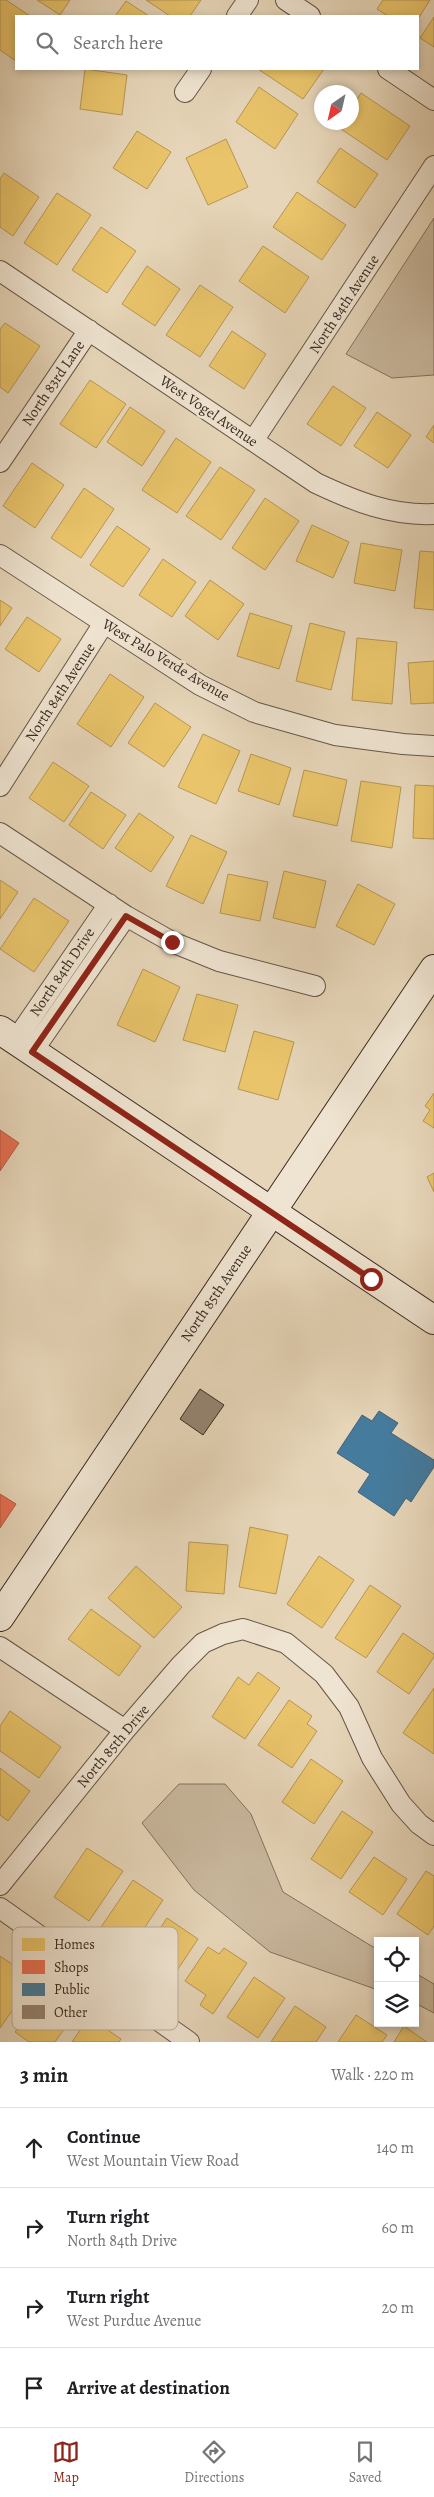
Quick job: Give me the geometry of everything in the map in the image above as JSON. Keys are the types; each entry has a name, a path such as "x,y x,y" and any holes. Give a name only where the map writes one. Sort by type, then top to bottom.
{"street":[{"path":"238,15 248,0"},
{"path":"286,0 308,15"},
{"path":"185,92 200,70"},
{"path":"389,70 434,100"},
{"name":"North 84th Avenue","path":"253,441 434,166"},
{"name":"West Vogel Avenue","path":"0,271 316,482 352,500 412,515 434,514"},
{"name":"North 83rd Lane","path":"0,462 89,330"},
{"name":"West Palo Verde Avenue","path":"0,555 200,685 254,712 335,735 434,746"},
{"name":"North 84th Avenue","path":"0,786 104,623"},
{"path":"0,833 126,916 172,942 219,961 315,986"},
{"name":"North 84th Drive","path":"16,1041 109,904"},
{"name":"North 84th Drive","path":"16,1041 126,916"},
{"name":"North 85th Avenue","path":"0,1618 270,1212 434,970"},
{"path":"16,1041 434,1320"},
{"name":"North 85th Drive","path":"0,1885 125,1730 181,1665 203,1643 223,1634 243,1629 286,1643 324,1674 349,1707 372,1758 400,1804 419,1824 434,1836"},
{"path":"0,1647 125,1730"},
{"path":"0,1908 27,1927"},
{"path":"172,2030 189,2042"}],"shaded area":[{"path":"434,218 434,375 392,378 346,354"},
{"path":"179,1784 225,1784 251,1814 283,1892 374,1948 374,1989 270,1952 194,1890 142,1823"},
{"path":"419,1975 434,1984 434,2013 419,2005"}],"building: Homes":[{"path":"0,0 6,0 28,15 15,15 15,60 0,50"},
{"path":"37,0 70,0 60,15"},
{"path":"146,0 201,0 191,15 168,15"},
{"path":"383,0 430,0 419,17 419,15 386,15 377,9"},
{"path":"126,1 147,15 116,15"},
{"path":"434,17 434,47 420,38"},
{"path":"85,70 127,75 122,115 80,109"},
{"path":"260,70 323,70 303,99"},
{"path":"259,87 298,114 275,149 236,122"},
{"path":"361,93 410,126 387,160 342,130 359,130 359,96"},
{"path":"137,131 171,152 147,189 113,168"},
{"path":"226,139 248,187 208,205 186,158"},
{"path":"340,148 378,174 355,208 317,182"},
{"path":"4,173 39,197 13,236 0,227 0,179"},
{"path":"297,192 346,225 322,260 273,227"},
{"path":"57,193 91,215 57,265 24,243"},
{"path":"101,227 136,251 107,293 72,270"},
{"path":"263,246 309,277 285,313 239,281"},
{"path":"147,266 180,289 155,326 122,304"},
{"path":"200,285 233,307 200,357 166,335"},
{"path":"5,323 40,346 8,393 0,387 0,329"},
{"path":"232,331 266,354 244,389 209,366"},
{"path":"90,380 126,404 96,448 60,424"},
{"path":"333,386 366,408 341,446 307,424"},
{"path":"130,407 165,431 142,466 107,442"},
{"path":"377,412 411,435 388,468 354,446"},
{"path":"434,425 434,443 426,437"},
{"path":"176,438 211,462 177,513 142,490"},
{"path":"32,463 64,485 35,528 3,506"},
{"path":"220,467 255,490 221,540 186,516"},
{"path":"84,488 114,509 81,558 51,538"},
{"path":"265,498 299,521 265,570 232,548"},
{"path":"312,525 349,542 333,578 296,561"},
{"path":"117,526 150,549 123,587 90,565"},
{"path":"361,543 402,550 395,591 354,583"},
{"path":"420,551 434,552 434,610 414,608"},
{"path":"163,559 196,582 172,617 139,595"},
{"path":"210,580 244,604 218,640 185,616"},
{"path":"0,600 12,608 0,626"},
{"path":"250,613 292,626 279,669 237,656"},
{"path":"27,617 61,639 39,672 5,649"},
{"path":"310,623 345,632 331,690 296,681"},
{"path":"357,638 397,642 392,704 352,700"},
{"path":"434,661 434,703 411,704 408,663"},
{"path":"110,674 144,697 111,747 77,724"},
{"path":"155,703 191,727 164,767 128,743"},
{"path":"203,734 240,751 216,804 178,787"},
{"path":"251,754 291,768 279,805 238,791"},
{"path":"53,762 89,786 64,822 29,798"},
{"path":"304,770 347,780 337,826 293,816"},
{"path":"361,781 401,787 392,848 351,841"},
{"path":"415,785 434,786 434,839 413,838"},
{"path":"91,792 126,815 103,849 69,825"},
{"path":"139,813 174,837 151,872 115,848"},
{"path":"191,835 227,852 203,904 166,886"},
{"path":"284,871 326,881 315,928 273,918"},
{"path":"228,874 268,882 260,921 220,913"},
{"path":"0,880 18,892 0,919"},
{"path":"358,884 395,904 374,945 336,926"},
{"path":"34,898 69,921 34,972 0,949"},
{"path":"143,969 180,987 155,1042 117,1025"},
{"path":"197,994 238,1005 225,1052 183,1040"},
{"path":"254,1031 294,1042 278,1100 238,1089"},
{"path":"434,1093 434,1128 423,1121 430,1110 425,1106"},
{"path":"434,1173 434,1192 427,1177"},
{"path":"250,1527 288,1535 276,1594 239,1587"},
{"path":"189,1542 228,1545 224,1594 186,1591"},
{"path":"319,1556 354,1580 322,1628 287,1604"},
{"path":"136,1566 182,1607 154,1638 108,1598"},
{"path":"370,1585 401,1606 366,1658 335,1638"},
{"path":"91,1609 141,1646 119,1676 68,1639"},
{"path":"403,1633 434,1654 434,1657 409,1694 377,1672"},
{"path":"258,1672 280,1688 245,1739 212,1717 238,1677 249,1685"},
{"path":"434,1688 434,1754 403,1733"},
{"path":"289,1700 312,1716 307,1724 317,1731 292,1768 258,1745"},
{"path":"10,1711 61,1747 39,1778 0,1751 0,1726"},
{"path":"311,1759 343,1781 314,1824 282,1802"},
{"path":"0,1768 30,1791 8,1821 0,1815"},
{"path":"342,1811 373,1832 341,1879 311,1859"},
{"path":"87,1848 123,1871 89,1921 54,1897"},
{"path":"374,1857 407,1879 383,1915 349,1892"},
{"path":"426,1871 434,1876 434,1926 428,1935 397,1914"},
{"path":"133,1880 163,1900 145,1927 101,1927"},
{"path":"167,1918 198,1939 178,1969 178,1927 161,1927"},
{"path":"208,1947 219,1954 224,1948 247,1963 213,2014 200,2005 206,1995 185,1981"},
{"path":"0,1956 12,1964 12,2011 0,2028"},
{"path":"254,1977 285,1998 258,2038 227,2017"},
{"path":"295,2006 326,2027 316,2042 271,2042"},
{"path":"356,2015 387,2035 382,2042 338,2042"},
{"path":"403,2027 405,2027 427,2042 394,2042"},
{"path":"16,2030 64,2030 55,2042 29,2042 15,2032"},
{"path":"80,2030 108,2030 121,2039 119,2042 72,2042"}],"building: Shops":[{"path":"0,1130 19,1143 0,1171"},
{"path":"0,1494 16,1504 0,1528"}],"building: Public":[{"path":"379,1411 398,1423 391,1433 434,1460 434,1467 411,1502 406,1498 394,1516 358,1492 370,1474 337,1453 362,1415 372,1421"}],"building: Other":[{"path":"200,1389 224,1405 203,1435 180,1419"}],"route":[{"path":"172,942 126,916 32,1052 371,1279"}]}
